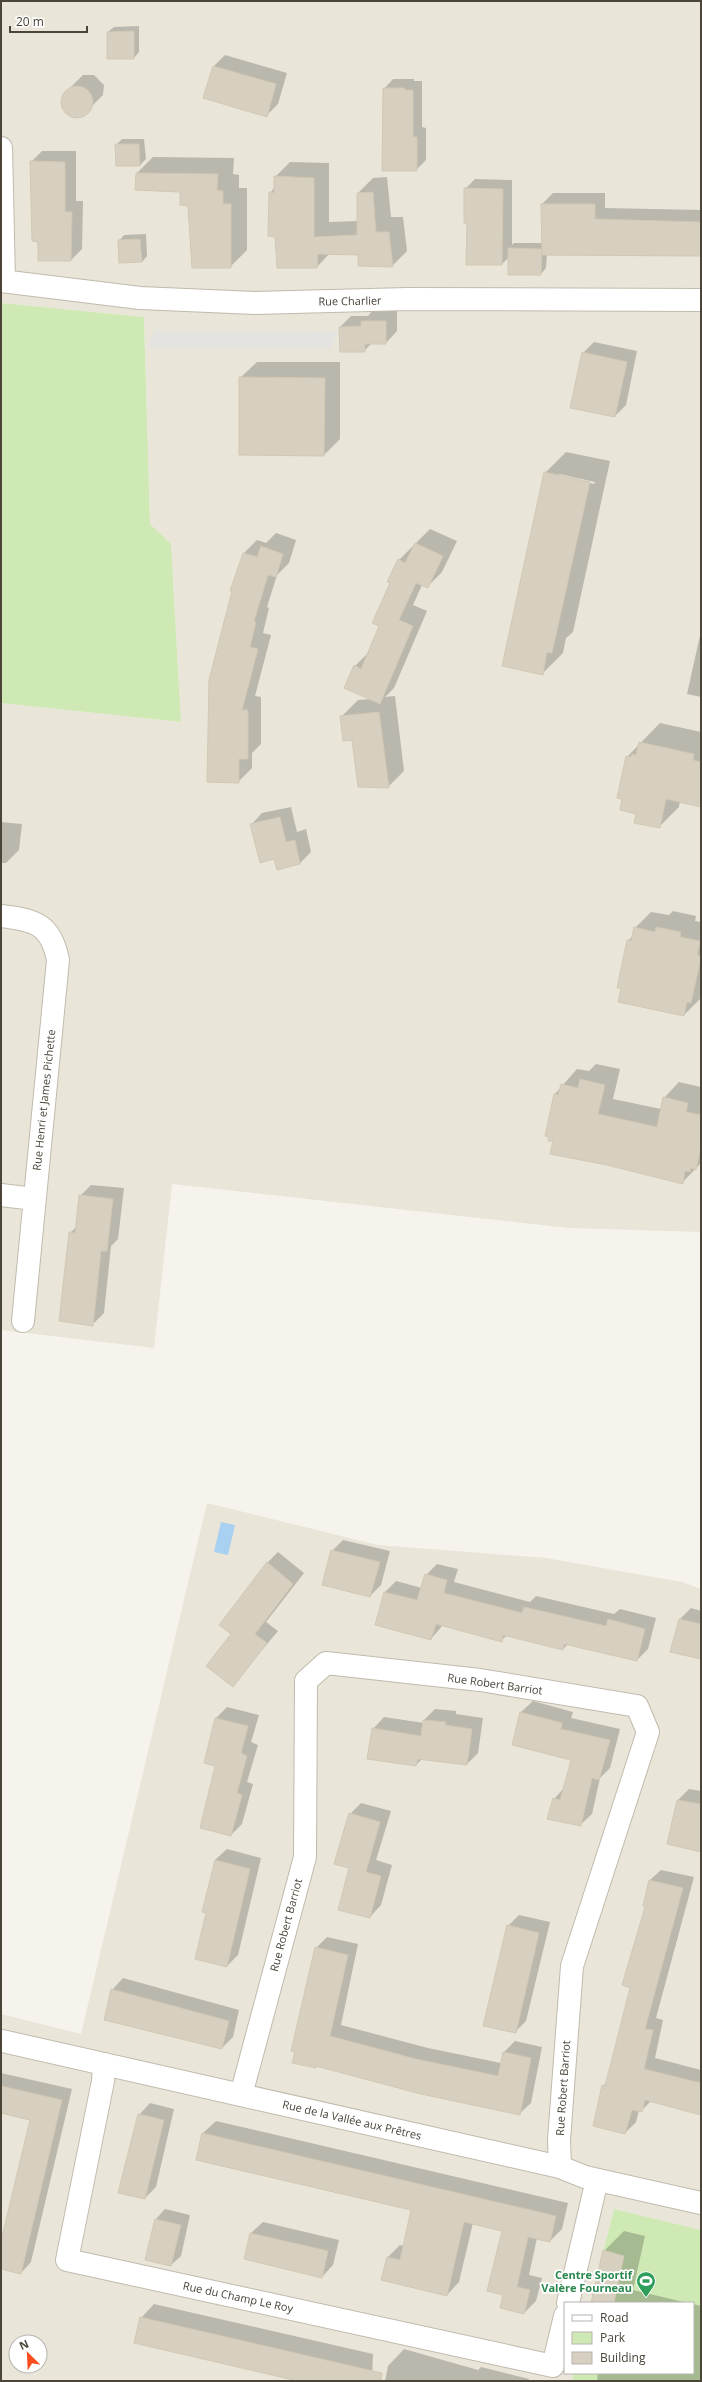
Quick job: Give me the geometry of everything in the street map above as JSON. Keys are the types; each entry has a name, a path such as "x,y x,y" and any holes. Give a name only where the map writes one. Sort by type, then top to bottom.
{"street":[{"path":"1,148 2,281"},
{"name":"Rue Charlier","path":"2,281 140,298 255,303 408,299 701,300"},
{"name":"Rue Henri et James Pichette","path":"1,916 28,920 47,931 55,944 58,960 23,1321"},
{"path":"1,1195 34,1199"},
{"name":"Rue Robert Barriot","path":"241,2095 305,1857 306,1681 326,1663 480,1680 637,1706 648,1732 572,1966 558,2140 560,2167"},
{"name":"Rue de la Vallée aux Prêtres","path":"2,2042 560,2167 597,2180 701,2203"},
{"name":"Rue du Champ Le Roy","path":"104,2064 103,2081 67,2260 553,2366 564,2320"},
{"path":"568,2302 597,2180"}],"shaded area":[{"path":"1,1 701,1 701,1232 569,1228 172,1184 154,1348 1,1330 1,703 181,722 171,544 150,524 144,317 1,303"},
{"path":"155,331 338,332 330,349 147,349"},
{"path":"207,1503 378,1545 546,1558 682,1582 701,1589 701,2230 614,2209 590,2302 564,2302 564,2374 574,2374 572,2381 1,2381 1,2014 81,2034"}],"green space":[{"path":"1,303 144,317 150,524 171,544 181,722 1,703"},
{"name":"Centre Sportif Valère Fourneau","path":"614,2209 701,2230 701,2381 572,2381 574,2374 694,2374 694,2302 590,2302"}],"water":[{"path":"221,1522 235,1525 228,1555 214,1552"}],"building":[{"path":"134,31 134,59 107,59 107,32"},
{"path":"213,66 276,84 267,117 203,98"},
{"path":"74,86 80,86 90,93 93,102 92,108 86,115 80,118 74,118 64,111 61,105 61,99 68,89"},
{"path":"383,88 404,88 405,90 413,90 413,137 417,137 417,171 382,171"},
{"path":"115,144 139,144 140,166 116,166"},
{"path":"30,161 65,162 65,212 72,212 71,261 38,261 38,242 32,241"},
{"path":"136,173 218,174 217,190 223,191 223,204 231,204 231,268 192,268 188,206 180,205 180,192 135,190"},
{"path":"274,176 314,178 314,237 357,235 357,193 373,192 376,232 389,232 393,267 358,266 358,255 318,254 317,268 277,268 275,237 268,236 269,192 274,193"},
{"path":"464,188 503,189 502,265 466,265 467,223 464,223"},
{"path":"541,204 595,204 595,219 701,222 701,256 542,255"},
{"path":"140,239 142,262 119,263 118,240"},
{"path":"508,248 542,249 541,275 508,275"},
{"path":"361,321 386,321 386,344 365,344 365,352 340,352 339,327 361,326"},
{"path":"582,352 627,362 615,417 570,408"},
{"path":"239,377 325,378 324,456 239,455"},
{"path":"544,472 590,482 552,653 547,652 543,675 502,666"},
{"path":"415,543 443,556 428,588 416,583 399,620 413,626 380,704 344,688 354,665 361,669 379,626 372,623 390,583 387,582 398,559 405,563"},
{"path":"261,546 283,554 276,577 268,575 254,621 256,622 250,647 258,649 242,710 248,710 248,759 239,759 239,783 207,782 209,680 232,591 230,591 243,553 257,557"},
{"path":"379,712 389,788 358,787 352,740 343,741 340,716"},
{"path":"639,742 694,754 693,760 701,762 701,807 666,799 660,828 634,823 636,814 620,810 622,799 617,798 626,756 631,757 632,754 636,755"},
{"path":"280,817 286,842 295,840 300,864 277,870 274,859 260,863 250,824"},
{"path":"634,927 655,932 656,927 681,932 680,937 700,941 697,955 701,956 701,958 691,1003 687,1002 684,1016 618,1002 621,988 617,988 627,940 631,941"},
{"path":"580,1079 605,1085 598,1114 657,1127 663,1097 688,1103 686,1112 701,1115 701,1146 696,1170 691,1168 690,1172 685,1171 683,1184 607,1165 550,1154 553,1141 548,1141 549,1137 545,1136 554,1094 558,1095 561,1084 578,1088"},
{"path":"79,1195 113,1199 107,1251 101,1251 93,1326 59,1321 69,1232 75,1233"},
{"path":"331,1550 380,1562 370,1597 322,1585"},
{"path":"267,1562 293,1584 255,1634 267,1643 233,1687 206,1666 231,1634 219,1625"},
{"path":"425,1574 447,1580 444,1593 522,1613 524,1607 606,1626 608,1619 645,1629 637,1661 564,1644 563,1650 503,1635 502,1642 436,1624 431,1640 375,1625 384,1592 417,1600"},
{"path":"679,1619 701,1624 701,1659 670,1652"},
{"path":"520,1712 562,1723 561,1729 610,1740 599,1780 592,1778 581,1826 547,1819 553,1798 560,1800 571,1760 512,1745"},
{"path":"215,1718 248,1726 241,1753 247,1756 237,1793 242,1795 231,1836 200,1828 215,1766 204,1763"},
{"path":"423,1720 446,1722 445,1725 472,1729 467,1765 418,1759 416,1766 367,1759 372,1728 421,1736"},
{"path":"677,1800 701,1804 701,1852 667,1844"},
{"path":"349,1813 380,1822 366,1872 381,1876 370,1918 338,1910 349,1868 334,1864"},
{"path":"215,1860 250,1869 227,1967 195,1959 206,1913 202,1912"},
{"path":"649,1880 683,1888 645,2029 653,2030 644,2069 701,2083 701,2115 645,2100 642,2112 632,2110 625,2134 593,2126 602,2085 605,2086 630,1988 622,1985 645,1907 643,1906"},
{"path":"507,1925 539,1933 516,2033 483,2026"},
{"path":"315,1947 348,1955 330,2036 416,2059 498,2076 503,2052 531,2058 520,2115 421,2094 316,2066 316,2068 292,2063 295,2052 291,2051"},
{"path":"111,1989 229,2021 222,2049 104,2020"},
{"path":"1,2086 62,2100 21,2274 1,2269 1,2241 30,2120 1,2113"},
{"path":"138,2114 164,2120 145,2199 118,2193"},
{"path":"202,2133 556,2216 550,2242 528,2237 517,2287 530,2290 524,2314 500,2308 503,2295 487,2291 502,2231 464,2222 447,2296 381,2280 387,2257 400,2260 411,2210 196,2160"},
{"path":"155,2219 181,2225 171,2266 145,2260"},
{"path":"250,2233 328,2251 322,2278 244,2259"},
{"path":"603,2250 624,2256 614,2302 591,2302"},
{"path":"140,2317 382,2373 381,2381 298,2381 134,2343"}],"place":[{"name":"Centre Sportif Valère Fourneau","path":"646,2298"}]}
